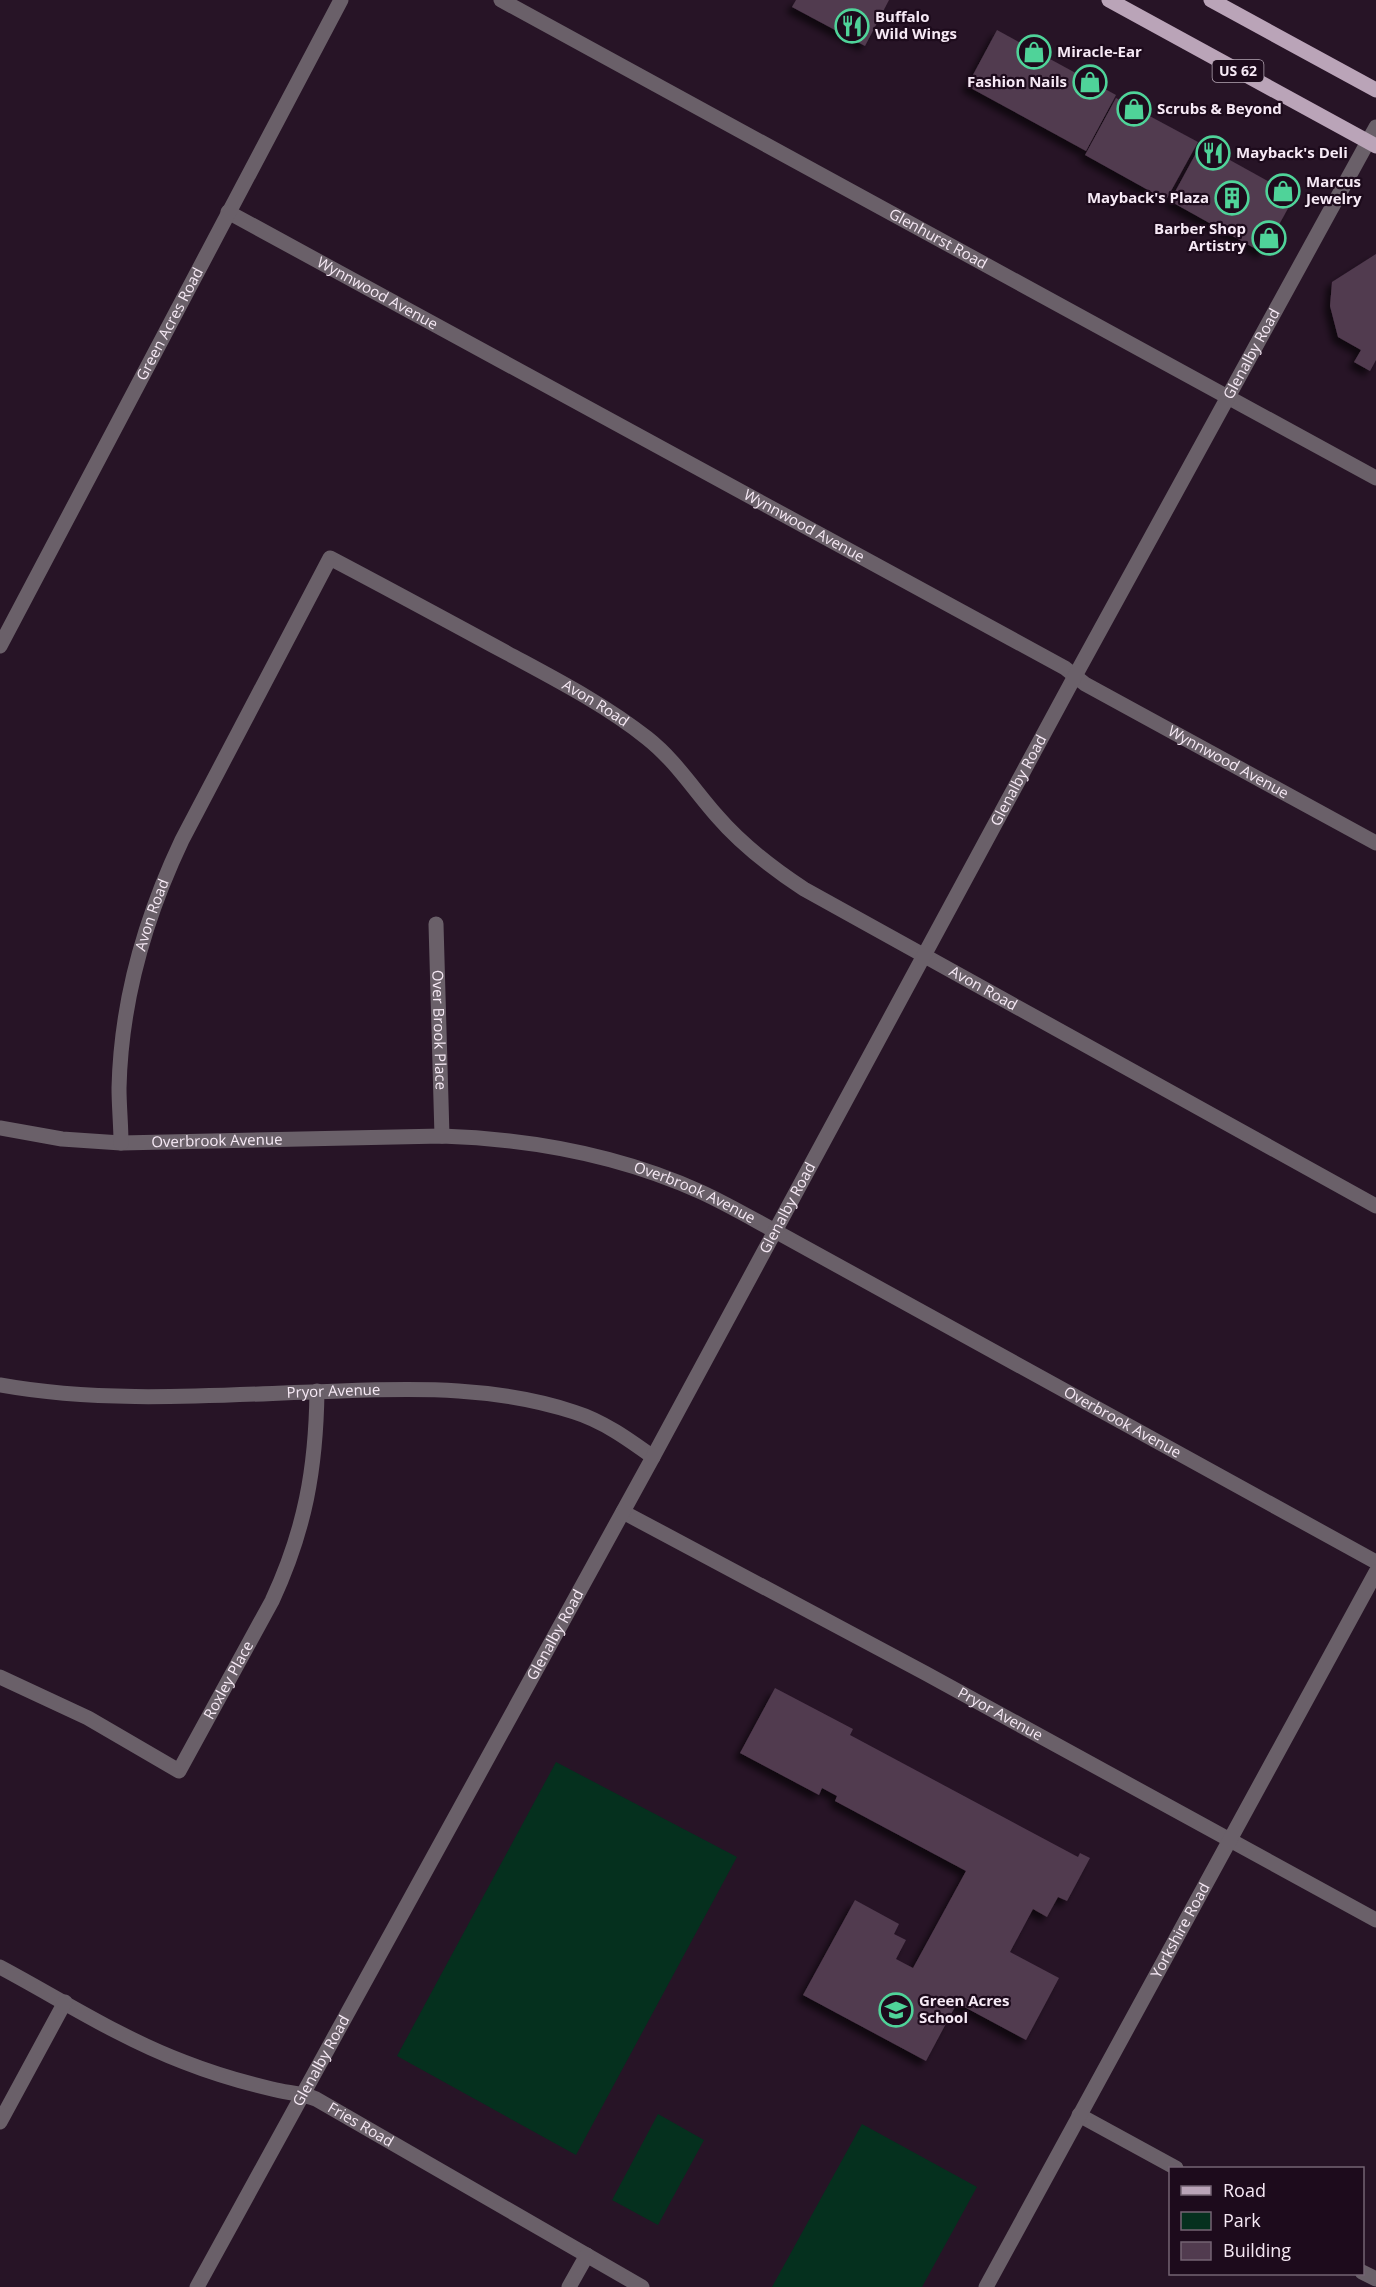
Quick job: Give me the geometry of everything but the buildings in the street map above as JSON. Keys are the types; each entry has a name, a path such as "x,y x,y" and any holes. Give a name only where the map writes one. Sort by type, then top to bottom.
{"main road":[{"name":"US 62","path":"1108,0 1372,144"},
{"path":"1211,0 1376,90"}],"street":[{"name":"Green Acres Road","path":"0,646 341,0"},
{"name":"Glenhurst Road","path":"501,0 1376,478"},
{"name":"Glenalby Road","path":"197,2287 653,1457 1075,676 1372,144 1376,127"},
{"name":"Wynnwood Avenue","path":"228,212 1065,668 1095,689 1376,843"},
{"name":"Avon Road","path":"121,1143 119,1088 123,1033 132,978 147,925 166,873 182,840 330,558 576,690 620,718 648,739 679,768 716,816 740,841 775,870 804,889 1376,1206"},
{"name":"Over Brook Place","path":"436,924 442,1136"},
{"name":"Overbrook Avenue","path":"0,1128 62,1139 121,1143 442,1136 524,1142 586,1153 626,1164 703,1193 775,1231 1376,1562"},
{"name":"Pryor Avenue","path":"0,1385 73,1394 131,1396 424,1388 475,1391 525,1399 590,1418 619,1433 653,1457"},
{"name":"Roxley Place","path":"0,1677 88,1718 179,1771 272,1601 299,1534 312,1478 317,1391"},
{"name":"Pryor Avenue","path":"623,1512 915,1667 1376,1920"},
{"name":"Yorkshire Road","path":"986,2287 1376,1572"},
{"name":"Fries Road","path":"0,1967 125,2036 182,2061 241,2081 288,2093 303,2094 316,2099 642,2287"},
{"path":"0,2122 65,2002"},
{"path":"1079,2115 1172,2167"},
{"path":"569,2287 587,2255"}],"green space":[{"path":"556,1762 737,1857 576,2155 397,2056"},
{"path":"658,2114 704,2140 658,2225 612,2200"},
{"path":"862,2124 977,2187 922,2287 772,2287"}],"place":[{"name":"Buffalo Wild Wings","path":"852,26"},
{"name":"Miracle-Ear","path":"1034,52"},
{"name":"Fashion Nails","path":"1090,82"},
{"name":"Scrubs & Beyond","path":"1134,109"},
{"name":"Mayback's Deli","path":"1213,153"},
{"name":"Marcus Jewelry","path":"1283,191"},
{"name":"Mayback's Plaza","path":"1232,198"},
{"name":"Barber Shop Artistry","path":"1269,238"},
{"name":"Green Acres School","path":"896,2010"}]}
